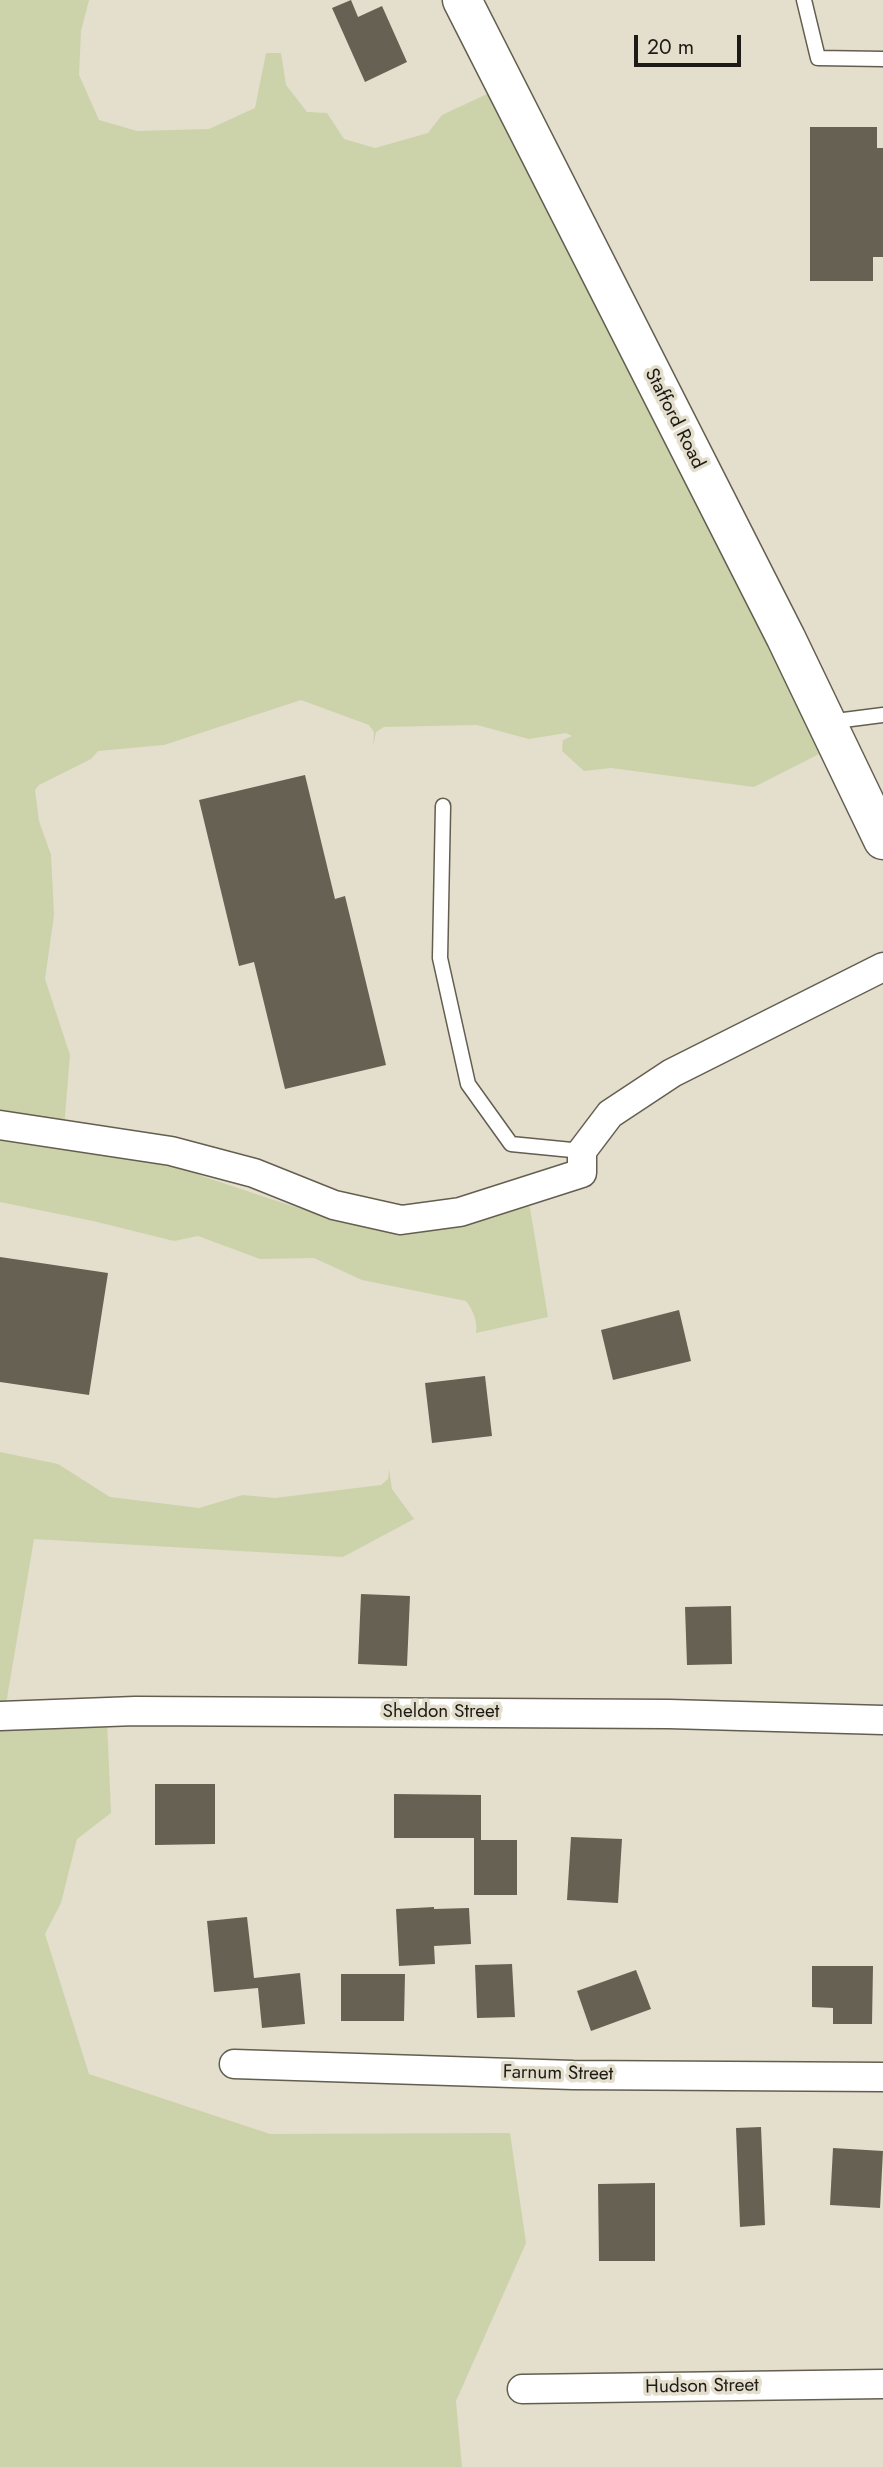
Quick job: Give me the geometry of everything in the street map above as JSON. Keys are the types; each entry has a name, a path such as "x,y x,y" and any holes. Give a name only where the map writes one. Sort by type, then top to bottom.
{"main road":[{"name":"Stafford Road","path":"462,0 883,839"}],"street":[{"path":"0,1125 170,1150 254,1173 334,1205 401,1220 460,1212 582,1173 582,1151 610,1114 672,1073 883,967"},
{"name":"Sheldon Street","path":"0,1716 149,1711 655,1714 883,1720"},
{"name":"Farnum Street","path":"234,2064 573,2076 883,2077"},
{"name":"Hudson Street","path":"522,2389 883,2384"}],"lane":[{"path":"804,0 818,58 883,59"},
{"path":"826,723 883,715"},
{"path":"443,806 440,958 468,1084 512,1144 582,1151"}],"green space":[{"path":"0,0 89,0 81,31 79,75 99,120 137,131 209,129 255,108 266,53 281,53 286,85 307,112 327,113 344,139 375,148 428,133 442,115 500,88 831,748 754,787 611,768 584,771 562,751 563,740 572,736 566,733 529,739 477,725 384,727 376,732 373,747 374,732 369,725 301,700 164,745 98,751 91,759 39,785 35,790 39,821 51,855 54,915 45,979 70,1055 63,1140 155,1153 202,1176 331,1217 524,1197 530,1208 548,1317 476,1333 474,1316 466,1301 362,1280 314,1258 260,1259 198,1236 174,1241 0,1202"},
{"path":"0,1452 58,1464 110,1497 199,1508 243,1495 275,1498 381,1485 388,1479 389,1469 392,1489 414,1519 343,1557 34,1539 6,1704 107,1720 111,1813 77,1839 61,1903 45,1934 89,2074 270,2134 510,2133 526,2243 456,2401 462,2467 0,2467"}],"building":[{"path":"351,0 358,17 382,6 407,62 365,82 332,8"},
{"path":"810,127 877,127 877,148 883,148 883,257 873,257 873,281 810,281"},
{"path":"305,775 335,899 345,896 386,1065 285,1089 254,962 239,966 199,800"},
{"path":"0,1257 108,1273 89,1395 0,1382"},
{"path":"679,1310 691,1361 613,1380 601,1330"},
{"path":"485,1376 492,1436 432,1443 425,1383"},
{"path":"361,1594 410,1596 407,1666 358,1664"},
{"path":"731,1606 732,1664 687,1665 685,1607"},
{"path":"155,1784 215,1784 215,1844 155,1845"},
{"path":"394,1794 481,1795 481,1840 517,1840 517,1895 474,1895 474,1838 394,1838"},
{"path":"571,1837 622,1839 618,1903 567,1900"},
{"path":"469,1908 471,1944 434,1946 435,1964 399,1966 396,1909"},
{"path":"247,1917 254,1978 300,1973 305,2024 262,2028 258,1988 214,1992 207,1921"},
{"path":"512,1964 515,2017 477,2018 475,1965"},
{"path":"812,1966 873,1966 872,2024 833,2024 833,2008 812,2007"},
{"path":"636,1970 651,2009 591,2031 577,1991"},
{"path":"341,1974 405,1974 404,2021 341,2021"},
{"path":"761,2127 765,2225 740,2227 736,2128"},
{"path":"833,2148 883,2151 880,2208 830,2205"},
{"path":"655,2183 655,2261 599,2261 598,2184"}]}
